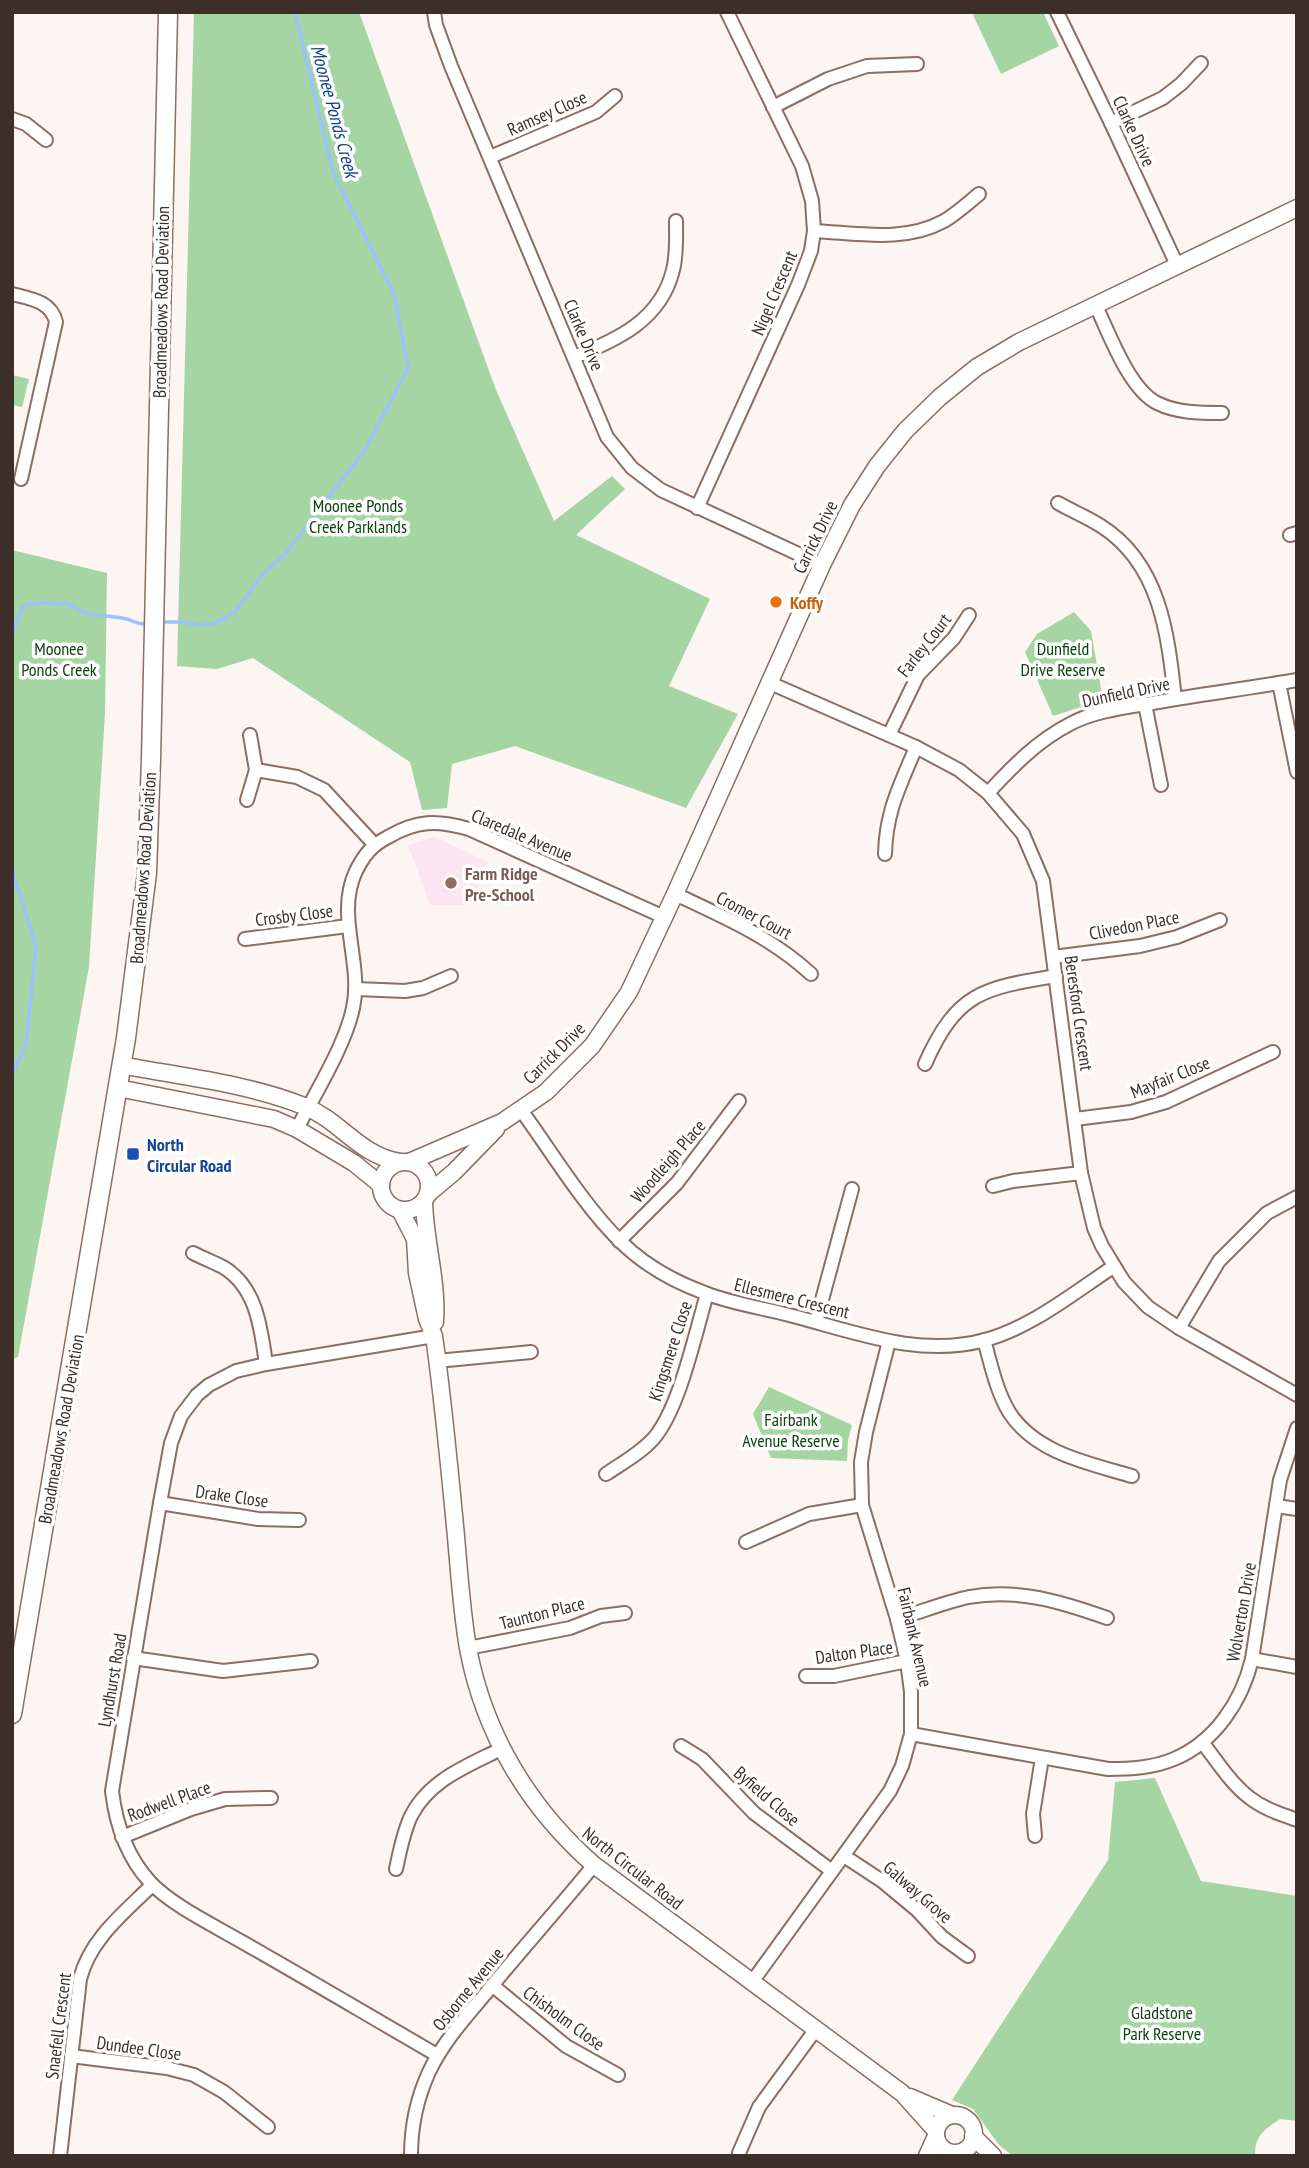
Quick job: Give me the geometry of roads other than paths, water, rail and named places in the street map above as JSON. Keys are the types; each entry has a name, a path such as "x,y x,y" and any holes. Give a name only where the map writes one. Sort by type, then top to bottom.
{"main road":[{"name":"Broadmeadows Road Deviation","path":"12,1714 118,1088 147,873 168,12"}],"street":[{"name":"Clarke Drive","path":"434,12 451,66 607,437 632,468 661,490 822,565"},
{"name":"Nigel Crescent","path":"697,508 798,285 811,251 814,231 812,201 802,166 727,12"},
{"name":"Clarke Drive","path":"1057,12 1177,265"},
{"path":"1111,123 1163,98 1181,84 1200,63"},
{"path":"773,107 828,79 867,66 917,64"},
{"name":"Ramsey Close","path":"490,158 596,111 615,96"},
{"path":"12,119 26,124 46,140"},
{"path":"814,231 882,235 921,232 946,220 979,194"},
{"name":"Carrick Drive","path":"405,1162 502,1122 521,1110 592,1046 629,992 822,565 852,505 877,466 905,431 940,397 977,367 1019,342 1297,208"},
{"path":"574,357 614,341 631,330 661,299 673,271 676,221"},
{"path":"12,294 36,299 53,312 56,322 21,479"},
{"path":"1096,306 1137,385 1154,402 1190,412 1222,413"},
{"path":"1058,503 1102,526 1116,538 1136,560 1154,590 1163,618 1175,699"},
{"name":"Farley Court","path":"889,735 918,675 954,638 969,615"},
{"name":"Dunfield Drive","path":"988,793 1017,761 1045,738 1073,722 1102,712 1297,680"},
{"name":"Beresford Crescent","path":"770,683 916,747 958,769 988,793 1023,834 1040,872 1047,903 1081,1173 1094,1228 1113,1267 1148,1307 1297,1395"},
{"path":"1279,683 1297,772"},
{"path":"1145,704 1161,785"},
{"path":"247,800 256,770 250,735"},
{"path":"885,854 889,813 916,747"},
{"path":"256,770 297,777 324,790 374,844 362,859 351,883 347,904 355,962 356,989 352,1010 339,1045 297,1129"},
{"name":"Claredale Avenue","path":"374,844 413,824 451,824 470,829 664,917"},
{"name":"Cromer Court","path":"675,894 767,939 790,954 811,974"},
{"name":"Clivedon Place","path":"1053,957 1139,946 1177,937 1220,920"},
{"name":"Crosby Close","path":"245,939 348,926"},
{"path":"356,989 405,991 423,988 452,976"},
{"path":"925,1064 936,1040 954,1013 968,1001 988,990 1056,976"},
{"name":"Mayfair Close","path":"1075,1119 1131,1112 1166,1102 1273,1052"},
{"path":"118,1088 274,1119 297,1129 354,1163 381,1185 390,1205 400,1210 413,1210 426,1198 430,1185 428,1177 417,1165 384,1160 372,1154 336,1125 308,1108 270,1094 121,1065"},
{"path":"214,1107 216,1082"},
{"name":"Woodleigh Place","path":"619,1241 677,1182 739,1101"},
{"name":"Ellesmere Crescent","path":"521,1110 595,1213 619,1241 662,1272 707,1294 889,1341 931,1347 962,1345 984,1340 1029,1323 1113,1267"},
{"name":"Carrick Drive","path":"426,1198 502,1122"},
{"path":"440,1149 454,1172"},
{"path":"381,1185 386,1171 405,1162"},
{"path":"993,1186 1081,1173"},
{"path":"816,1322 852,1189"},
{"path":"1180,1328 1219,1261 1267,1213 1297,1197"},
{"name":"North Circular Road","path":"426,1198 427,1245 436,1314 434,1336 468,1648 483,1705 513,1769 541,1811 594,1865 902,2093 952,2115"},
{"name":"North Circular Road","path":"400,1210 415,1239 417,1273 434,1336"},
{"path":"193,1254 223,1267 248,1292 258,1315 266,1364"},
{"name":"Kingsmere Close","path":"606,1474 640,1451 663,1424 673,1405 707,1294"},
{"name":"Lyndhurst Road","path":"434,1336 236,1371 209,1385 191,1403 175,1428 112,1791 116,1821 122,1837 152,1885 195,1914 438,2056"},
{"path":"984,1340 997,1385 1009,1411 1021,1428 1037,1441 1073,1459 1132,1476"},
{"name":"Fairbank Avenue","path":"752,1982 890,1791 902,1766 911,1734 911,1692 907,1661 862,1505 862,1462 866,1432 889,1341"},
{"path":"437,1361 531,1352"},
{"name":"Wolverton Drive","path":"911,1734 1108,1769 1138,1769 1173,1759 1202,1742 1230,1712 1247,1682 1280,1480 1297,1428"},
{"name":"Drake Close","path":"160,1503 258,1519 299,1520"},
{"path":"746,1542 809,1514 862,1505"},
{"path":"1276,1506 1297,1509"},
{"path":"897,1619 969,1597 997,1594 1034,1596 1069,1604 1107,1618"},
{"name":"Taunton Place","path":"468,1648 570,1628 601,1616 625,1613"},
{"path":"133,1658 223,1671 311,1661"},
{"path":"1252,1659 1297,1667"},
{"name":"Dalton Place","path":"806,1676 834,1676 907,1661"},
{"path":"1202,1742 1248,1798 1297,1820"},
{"name":"Byfield Close","path":"681,1746 702,1759 754,1812 832,1871"},
{"path":"396,1869 411,1816 426,1795 448,1776 502,1749"},
{"path":"1035,1836 1033,1814 1042,1758"},
{"name":"Rodwell Place","path":"122,1837 191,1809 225,1799 271,1798"},
{"name":"Galway Grove","path":"844,1856 882,1881 917,1910 942,1937 968,1956"},
{"name":"Osborne Avenue","path":"411,2156 415,2112 428,2074 438,2056 492,1985 594,1865"},
{"name":"Snaefell Crescent","path":"60,2156 80,1979 89,1952 152,1885"},
{"name":"Chisholm Close","path":"492,1985 566,2046 618,2075"},
{"path":"739,2153 759,2107 816,2029"},
{"name":"Dundee Close","path":"71,2056 167,2068 194,2075 224,2092 268,2127"},
{"name":"North Circular Road","path":"902,2093 936,2134"},
{"path":"927,2156 942,2120 952,2115 968,2120 974,2130 967,2150"},
{"path":"936,2134 938,2142 946,2150 967,2150 993,2156"}],"waterway":[{"name":"Moonee Ponds Creek","path":"161,622 201,625 216,623 235,612 262,575 286,553 365,450 408,368 394,294 333,172 295,12"},
{"name":"Moonee Ponds Creek","path":"12,634 23,606 36,603 68,603 88,613 149,624"},
{"name":"Moonee Ponds Creek","path":"12,870 36,946 26,1045 12,1074"}],"place":[{"name":"Koffy","path":"776,602"},
{"name":"Farm Ridge Pre-School","path":"451,883"},
{"name":"North Circular Road","path":"133,1154"}],"park label":[{"name":"Moonee Ponds Creek Parklands","path":"358,515"},
{"name":"Dunfield Drive Reserve","path":"1063,658"},
{"name":"Fairbank Avenue Reserve","path":"791,1429"},
{"name":"Gladstone Park Reserve","path":"1162,2022"}]}
